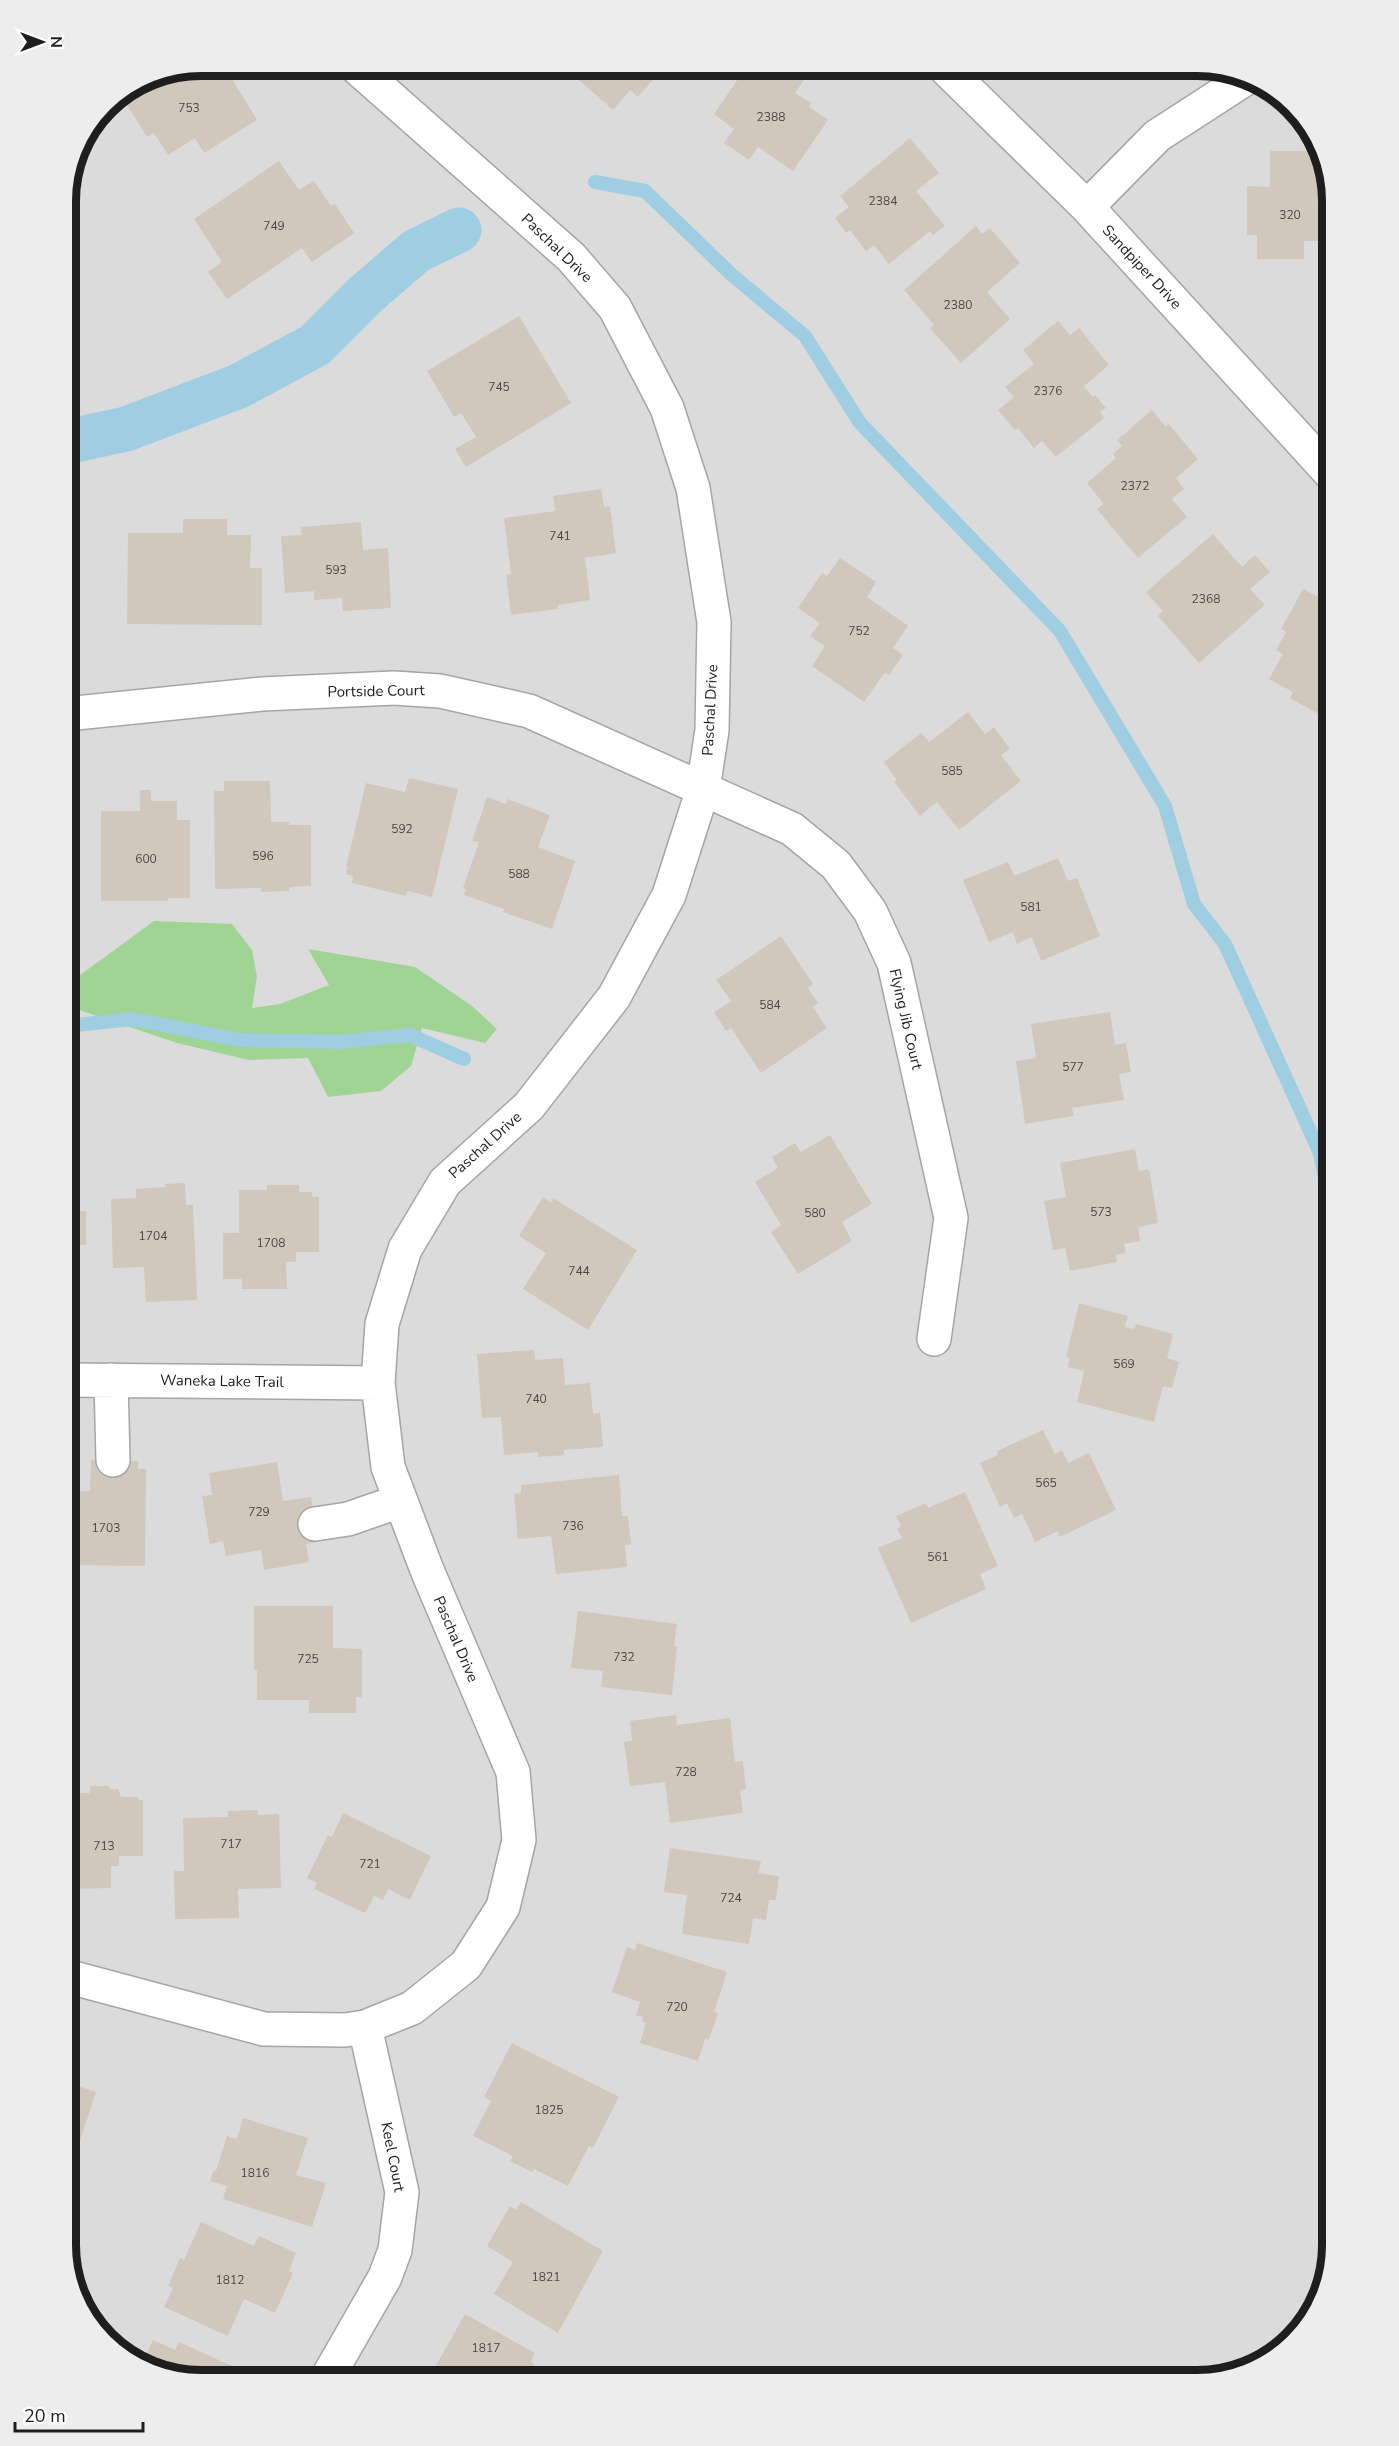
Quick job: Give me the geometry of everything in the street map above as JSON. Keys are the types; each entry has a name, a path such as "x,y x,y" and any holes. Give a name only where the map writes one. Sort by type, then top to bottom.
{"street":[{"name":"Paschal Drive","path":"76,1979 264,2029 345,2030 365,2027 412,2008 466,1965 503,1907 519,1840 513,1772 427,1570 388,1467 378,1383 382,1324 405,1249 445,1182 528,1106 614,997 669,895 703,789 712,730 714,622 693,488 667,408 615,308 570,257 369,76"},
{"name":"Sandpiper Drive","path":"954,77 1087,207 1322,464"},
{"path":"1087,207 1157,136 1239,83"},
{"name":"Portside Court","path":"77,713 262,694 394,688 440,691 528,711 703,789"},
{"name":"Flying Jib Court","path":"703,789 792,829 836,866 870,911 894,963 951,1218 934,1339"},
{"name":"Waneka Lake Trail","path":"76,1380 378,1383"},
{"path":"111,1380 114,1460"},
{"path":"315,1524 348,1519 400,1501"},
{"name":"Keel Court","path":"333,2369 385,2277 395,2250 402,2192 365,2027"}],"shaded area":[{"path":"201,76 1206,77 1238,83 1267,97 1292,119 1302,132 1318,169 1322,201 1322,2245 1318,2277 1306,2307 1286,2333 1267,2349 1238,2363 1198,2370 193,2369 161,2363 132,2349 107,2327 97,2314 83,2285 76,2245 77,506 79,505 78,184 81,169 89,146 107,119 125,102 161,83"}],"green space":[{"path":"154,921 232,924 252,950 257,977 252,1008 280,1004 329,985 308,949 415,967 472,1006 497,1029 485,1043 422,1028 411,1066 381,1091 328,1097 308,1058 249,1060 177,1043 79,1010 77,978"}],"building":[{"path":"230,76 257,120 204,153 195,138 168,155 154,133 147,137 125,102 161,83 185,78"},
{"path":"575,76 656,76 638,97 630,90 613,110"},
{"path":"740,77 807,77 795,93 811,103 809,107 828,120 793,171 758,147 749,160 724,143 734,129 714,114"},
{"path":"910,138 939,173 916,191 945,226 933,235 930,231 889,264 874,245 866,251 850,230 846,233 835,218 849,207 840,196"},
{"path":"1270,151 1312,151 1321,185 1322,241 1304,241 1304,259 1257,259 1257,235 1247,235 1247,186 1270,187"},
{"path":"279,161 299,190 314,181 331,206 335,204 354,233 312,262 302,248 227,299 208,272 222,262 194,219"},
{"path":"976,226 982,234 990,228 1020,263 987,292 1010,319 961,363 930,328 934,325 904,290"},
{"path":"519,316 571,403 466,467 455,449 476,437 461,413 454,417 427,371"},
{"path":"1058,321 1070,335 1079,328 1109,365 1084,386 1106,408 1100,412 1104,418 1056,457 1042,441 1034,448 1018,428 1015,430 998,410 1014,397 1005,387 1034,364 1023,350"},
{"path":"1152,410 1166,427 1169,424 1198,459 1176,478 1184,489 1172,499 1187,517 1138,558 1097,509 1104,504 1087,483 1116,458 1113,454 1122,446 1117,440"},
{"path":"601,489 604,507 610,506 616,553 585,558 590,600 558,605 558,609 511,615 506,575 511,574 504,518 555,511 553,496"},
{"path":"183,519 227,519 227,535 251,535 250,568 262,568 262,625 127,624 128,533 183,533"},
{"path":"361,522 363,550 388,548 391,608 343,611 342,598 314,600 314,591 285,593 281,536 302,535 301,527"},
{"path":"1213,534 1242,567 1255,555 1270,572 1250,589 1265,605 1199,663 1158,616 1163,611 1146,592"},
{"path":"840,558 876,582 867,597 908,626 893,648 903,655 889,675 885,672 864,702 812,666 825,646 810,636 820,623 798,608 822,573 827,576"},
{"path":"1303,589 1322,599 1322,716 1290,698 1293,692 1269,679 1283,654 1276,650 1286,632 1281,629"},
{"path":"968,712 985,734 994,727 1010,749 1001,755 1021,781 959,830 937,802 920,816 894,782 897,780 884,762 921,733 929,742"},
{"path":"409,778 458,789 432,897 407,891 406,896 352,883 353,876 346,874 366,783 405,792"},
{"path":"224,781 270,781 271,822 311,825 311,886 289,887 289,891 261,892 261,888 215,889 214,791 224,791"},
{"path":"140,790 151,790 151,801 177,801 177,820 190,820 190,898 168,898 168,901 101,901 101,811 140,811"},
{"path":"487,797 506,804 507,799 550,815 538,847 575,861 552,929 503,912 504,909 464,895 466,889 463,888 479,842 472,841"},
{"path":"1058,858 1068,881 1077,878 1100,936 1041,961 1032,937 1017,944 1013,932 989,942 963,880 1008,862 1014,876"},
{"path":"781,936 813,984 808,988 818,1003 813,1007 827,1028 761,1073 731,1028 726,1031 714,1012 731,1001 716,980"},
{"path":"1110,1012 1115,1045 1126,1043 1131,1072 1119,1074 1124,1100 1072,1108 1074,1116 1025,1124 1016,1061 1036,1058 1031,1024"},
{"path":"830,1135 872,1204 842,1222 852,1241 798,1274 771,1232 781,1225 755,1182 778,1168 772,1157 795,1143 801,1152"},
{"path":"1135,1149 1139,1171 1149,1169 1158,1223 1138,1227 1140,1241 1124,1244 1126,1253 1116,1255 1117,1262 1070,1271 1065,1248 1053,1250 1044,1201 1066,1197 1060,1163"},
{"path":"185,1183 186,1205 193,1205 197,1300 146,1302 144,1267 113,1268 111,1199 136,1198 136,1189"},
{"path":"267,1185 299,1185 299,1192 312,1192 312,1197 319,1197 319,1252 296,1252 296,1262 286,1262 287,1289 242,1289 242,1279 223,1279 223,1233 239,1233 239,1190 267,1190"},
{"path":"543,1197 551,1203 553,1198 637,1250 588,1330 523,1289 546,1253 519,1236"},
{"path":"77,1211 86,1211 86,1245 77,1245 77,1297"},
{"path":"1079,1303 1128,1316 1125,1327 1134,1329 1136,1324 1173,1334 1167,1358 1179,1362 1172,1388 1163,1386 1154,1422 1077,1402 1084,1371 1068,1367 1070,1358 1066,1357"},
{"path":"534,1350 535,1360 563,1358 565,1385 590,1383 593,1414 600,1413 603,1447 564,1450 564,1455 538,1457 538,1452 504,1455 501,1417 482,1418 477,1354"},
{"path":"1043,1430 1055,1454 1062,1450 1068,1463 1089,1453 1116,1510 1060,1537 1058,1531 1035,1542 1022,1514 1014,1518 1007,1503 1000,1507 980,1463 998,1455 997,1451"},
{"path":"91,1460 138,1461 138,1469 146,1469 145,1566 76,1565 76,1491 90,1491"},
{"path":"277,1462 283,1501 311,1497 318,1542 306,1544 309,1562 264,1570 261,1550 226,1556 223,1541 210,1544 202,1496 212,1495 209,1473"},
{"path":"619,1475 622,1516 628,1516 631,1544 625,1545 627,1567 556,1574 551,1536 518,1539 514,1494 521,1493 521,1485"},
{"path":"965,1492 998,1566 980,1574 986,1589 911,1623 878,1548 902,1538 897,1529 901,1526 896,1516 926,1503 928,1508"},
{"path":"254,1606 333,1606 333,1648 362,1649 362,1697 356,1697 356,1713 309,1713 309,1700 257,1700 257,1670 254,1670"},
{"path":"578,1611 677,1624 672,1695 601,1687 603,1671 571,1668"},
{"path":"676,1715 677,1725 730,1718 735,1762 743,1761 746,1789 740,1790 743,1813 670,1823 665,1782 630,1786 624,1742 632,1741 630,1721"},
{"path":"90,1786 109,1786 109,1789 118,1789 121,1797 138,1797 138,1800 143,1800 143,1856 119,1856 119,1866 111,1866 111,1888 76,1889 76,1793 90,1793"},
{"path":"258,1810 258,1815 279,1814 281,1888 238,1889 239,1918 175,1919 174,1871 184,1871 183,1818 228,1817 228,1811"},
{"path":"343,1813 431,1856 410,1900 388,1889 383,1900 374,1896 365,1913 314,1889 317,1883 307,1878 328,1835 332,1837"},
{"path":"670,1848 761,1861 758,1873 779,1876 776,1900 769,1900 766,1920 753,1918 749,1944 682,1934 687,1895 664,1892"},
{"path":"637,1943 727,1972 714,2012 718,2013 709,2040 705,2039 698,2061 640,2043 646,2023 642,2022 643,2017 636,2015 640,2002 612,1992 627,1947 635,1950"},
{"path":"512,2043 619,2097 593,2148 589,2146 568,2186 534,2169 532,2172 510,2161 513,2156 473,2136 491,2101 484,2097"},
{"path":"76,2085 96,2092 76,2153"},
{"path":"243,2118 308,2138 296,2175 326,2183 312,2227 223,2199 227,2186 210,2181 214,2170 216,2171 227,2136 237,2139"},
{"path":"521,2202 603,2251 558,2333 494,2294 513,2262 487,2246 510,2206 516,2210"},
{"path":"201,2222 254,2246 259,2236 296,2253 289,2271 293,2273 275,2313 244,2299 228,2336 164,2307 173,2288 168,2286 180,2258 184,2260"},
{"path":"465,2314 535,2353 531,2362 534,2364 531,2369 434,2369"},
{"path":"153,2340 175,2350 179,2342 232,2366 231,2369 193,2369 161,2363 145,2357"}],"waterway":[{"path":"595,182 645,191 732,275 805,336 860,423 1060,631 1165,806 1194,904 1225,944 1320,1153 1322,1163"},
{"path":"77,440 126,429 239,386 315,345 365,295 416,251 459,230"},
{"path":"77,1025 132,1019 239,1040 341,1042 410,1035 464,1059"}]}
